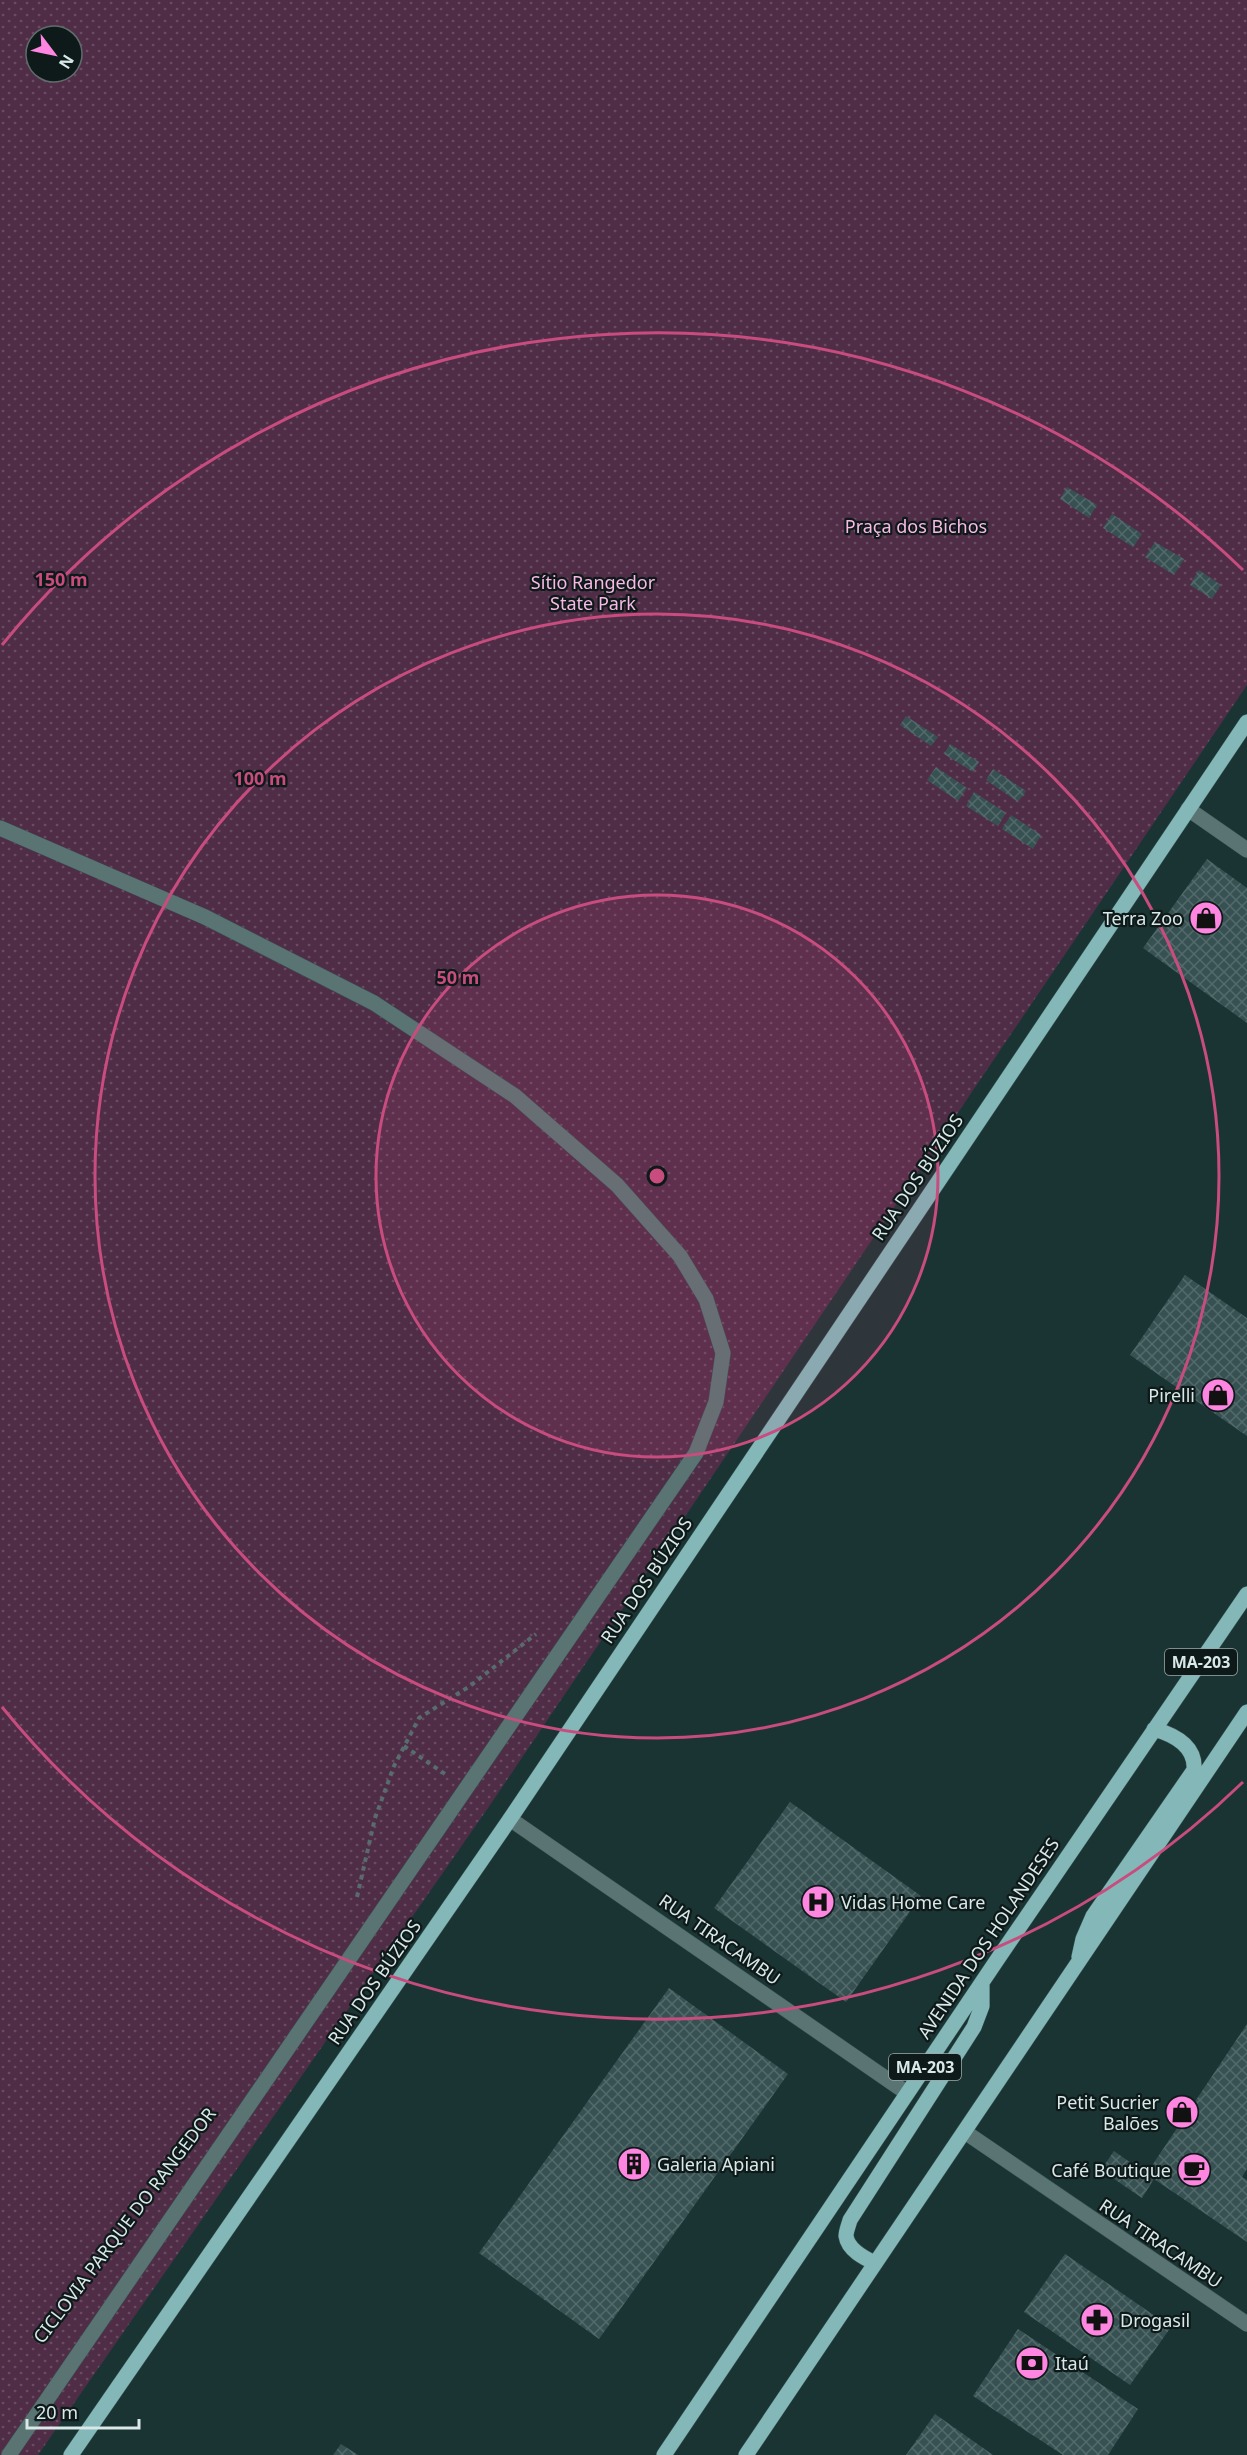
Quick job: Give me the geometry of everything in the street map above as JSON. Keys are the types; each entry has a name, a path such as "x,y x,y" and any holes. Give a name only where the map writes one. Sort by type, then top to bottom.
{"main road":[{"name":"RUA DOS BÚZIOS","path":"71,2455 510,1819 1247,722"},
{"name":"AVENIDA DOS HOLANDESES","path":"664,2455 982,1982 1247,1594"},
{"path":"746,2455 1247,1712"},
{"path":"1077,1966 1083,1939 1093,1916 1194,1770 1195,1758 1188,1749 1167,1733 1154,1730"},
{"path":"875,2264 863,2258 852,2248 846,2235 850,2220 974,2027 982,2006 982,1982"}],"street":[{"path":"1188,809 1247,850"},
{"path":"0,828 205,917 374,1003 514,1096 617,1185 680,1256 706,1299 723,1353 716,1402 696,1453 9,2455"},
{"name":"RUA TIRACAMBU","path":"510,1819 908,2093"},
{"name":"RUA TIRACAMBU","path":"965,2132 1247,2324"}],"path":[{"path":"355,1904 383,1797 394,1766 419,1718 470,1686 539,1631"}],"green space":[{"name":"Sítio Rangedor State Park","path":"0,0 1247,0 1247,685 490,1805 38,2455 0,2455"}],"building":[{"path":"1067,487 1097,505 1089,518 1060,499"},
{"path":"1112,514 1142,534 1133,547 1103,528"},
{"path":"1155,542 1184,559 1174,575 1145,557"},
{"path":"1199,570 1221,585 1212,599 1190,585"},
{"path":"906,716 938,737 931,746 900,725"},
{"path":"950,744 979,762 973,772 944,754"},
{"path":"936,767 967,788 958,801 927,780"},
{"path":"993,769 1026,791 1018,802 986,780"},
{"path":"974,792 1006,813 998,826 966,806"},
{"path":"1011,815 1041,835 1033,849 1002,829"},
{"name":"Terra Zoo","path":"1207,859 1247,888 1247,1023 1143,948"},
{"name":"Pirelli","path":"1185,1275 1247,1318 1247,1436 1130,1355"},
{"name":"Vidas Home Care","path":"790,1802 921,1896 846,2002 714,1908"},
{"name":"Galeria Apiani","path":"669,1988 788,2074 599,2339 479,2253"},
{"path":"1247,2024 1247,2169 1242,2177 1247,2180 1247,2242 1154,2179 1142,2198 1101,2170 1114,2151 1141,2170 1151,2167"},
{"name":"Drogasil","path":"1065,2254 1171,2327 1130,2385 1024,2312"},
{"name":"Itaú","path":"1018,2329 1138,2409 1108,2455 1063,2455 973,2396"},
{"path":"935,2414 993,2455 906,2455"},
{"path":"341,2444 358,2455 333,2455"}],"place":[{"name":"Terra Zoo","path":"1206,918"},
{"name":"Pirelli","path":"1218,1395"},
{"name":"Vidas Home Care","path":"818,1902"},
{"name":"Petit Sucrier Balões","path":"1182,2112"},
{"name":"Galeria Apiani","path":"634,2164"},
{"name":"Café Boutique","path":"1194,2170"},
{"name":"Drogasil","path":"1097,2320"},
{"name":"Itaú","path":"1032,2363"}],"park label":[{"name":"Praça dos Bichos","path":"916,526"}]}
